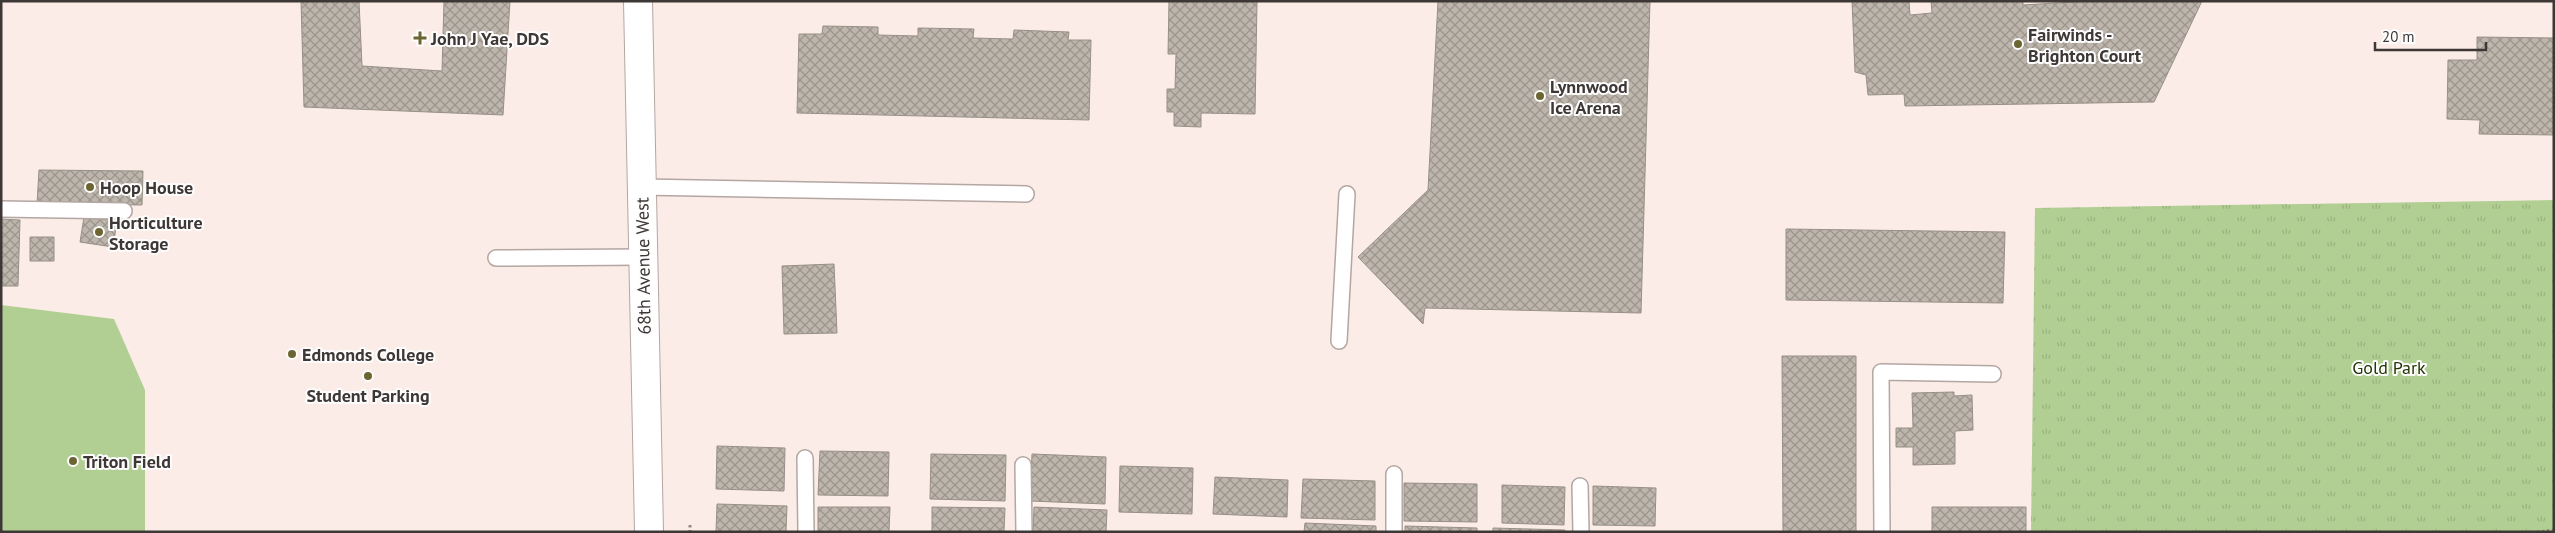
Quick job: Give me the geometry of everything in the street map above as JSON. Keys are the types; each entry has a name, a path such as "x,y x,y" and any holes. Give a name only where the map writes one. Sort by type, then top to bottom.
{"street":[{"name":"68th Avenue West","path":"638,1 649,532"}],"lane":[{"path":"642,188 1026,194"},
{"path":"1339,341 1347,194"},
{"path":"1,209 124,211"},
{"path":"496,258 643,256"},
{"path":"1882,532 1881,372 1994,374"},
{"path":"805,458 806,532"},
{"path":"1023,465 1024,532"},
{"path":"1394,474 1394,532"},
{"path":"1580,486 1581,532"}],"path":[{"path":"690,525 690,532"},
{"path":"2537,532 2554,530"}],"green space":[{"name":"Gold Park","path":"2554,200 2554,532 2031,532 2035,208"},
{"name":"Triton Field","path":"1,305 114,319 145,390 145,532 1,532"}],"building":[{"path":"301,1 359,1 362,66 442,71 444,1 510,1 503,115 304,107"},
{"path":"1169,1 1257,1 1255,114 1201,113 1201,127 1174,126 1174,112 1167,112 1167,89 1175,89 1176,54 1168,54"},
{"name":"Lynnwood Ice Arena","path":"1438,1 1650,1 1641,313 1425,308 1423,324 1358,257 1428,190"},
{"name":"Fairwinds - Brighton Court","path":"1852,1 1909,1 1910,15 1932,13 1931,1 2023,1 2023,5 2089,1 2202,1 2154,102 1905,106 1904,94 1868,95 1866,75 1855,72"},
{"path":"823,26 878,27 878,35 918,36 918,28 974,29 973,38 1013,39 1014,30 1069,32 1068,40 1091,40 1089,120 797,113 799,34 822,34"},
{"path":"2477,37 2554,38 2554,135 2479,134 2480,120 2447,119 2448,60 2477,60"},
{"name":"Hoop House","path":"39,170 143,171 142,205 37,204"},
{"name":"Horticulture Storage","path":"84,217 117,221 113,247 80,242"},
{"path":"1,219 20,220 18,286 1,286"},
{"path":"1786,229 2005,232 2003,303 1786,300"},
{"path":"30,237 54,237 54,261 30,261"},
{"path":"834,264 837,333 784,334 782,266"},
{"path":"1782,356 1856,356 1856,532 1783,532"},
{"path":"1954,392 1954,396 1972,395 1973,430 1955,431 1955,464 1913,465 1913,447 1896,447 1896,428 1913,428 1912,393"},
{"path":"717,446 785,448 784,491 716,489"},
{"path":"820,451 889,452 888,496 818,495"},
{"path":"931,454 1006,455 1005,501 930,499"},
{"path":"1032,454 1106,457 1105,504 1030,501"},
{"path":"1120,466 1193,468 1192,514 1119,512"},
{"path":"1215,477 1288,480 1287,517 1213,514"},
{"path":"1303,479 1375,481 1375,520 1301,518"},
{"path":"1404,483 1477,484 1477,522 1404,521"},
{"path":"1502,485 1565,487 1564,525 1502,523"},
{"path":"1593,486 1656,488 1655,526 1593,525"},
{"path":"717,504 787,506 786,532 716,532"},
{"path":"818,507 890,507 889,532 818,532"},
{"path":"932,507 1005,508 1004,532 932,532"},
{"path":"1034,507 1107,510 1106,532 1033,532"},
{"path":"1932,507 2026,507 2026,532 1932,532"},
{"path":"1305,523 1376,526 1376,532 1304,532"},
{"path":"1405,526 1477,528 1477,532 1405,532"},
{"path":"1493,528 1565,530 1565,532 1493,532"}],"place":[{"name":"John J Yae, DDS","path":"420,38"},
{"name":"Fairwinds - Brighton Court","path":"2018,44"},
{"name":"Lynnwood Ice Arena","path":"1540,96"},
{"name":"Hoop House","path":"90,187"},
{"name":"Horticulture Storage","path":"99,232"},
{"name":"Edmonds College","path":"292,354"},
{"name":"Student Parking","path":"368,376"},
{"name":"Triton Field","path":"73,461"}]}
